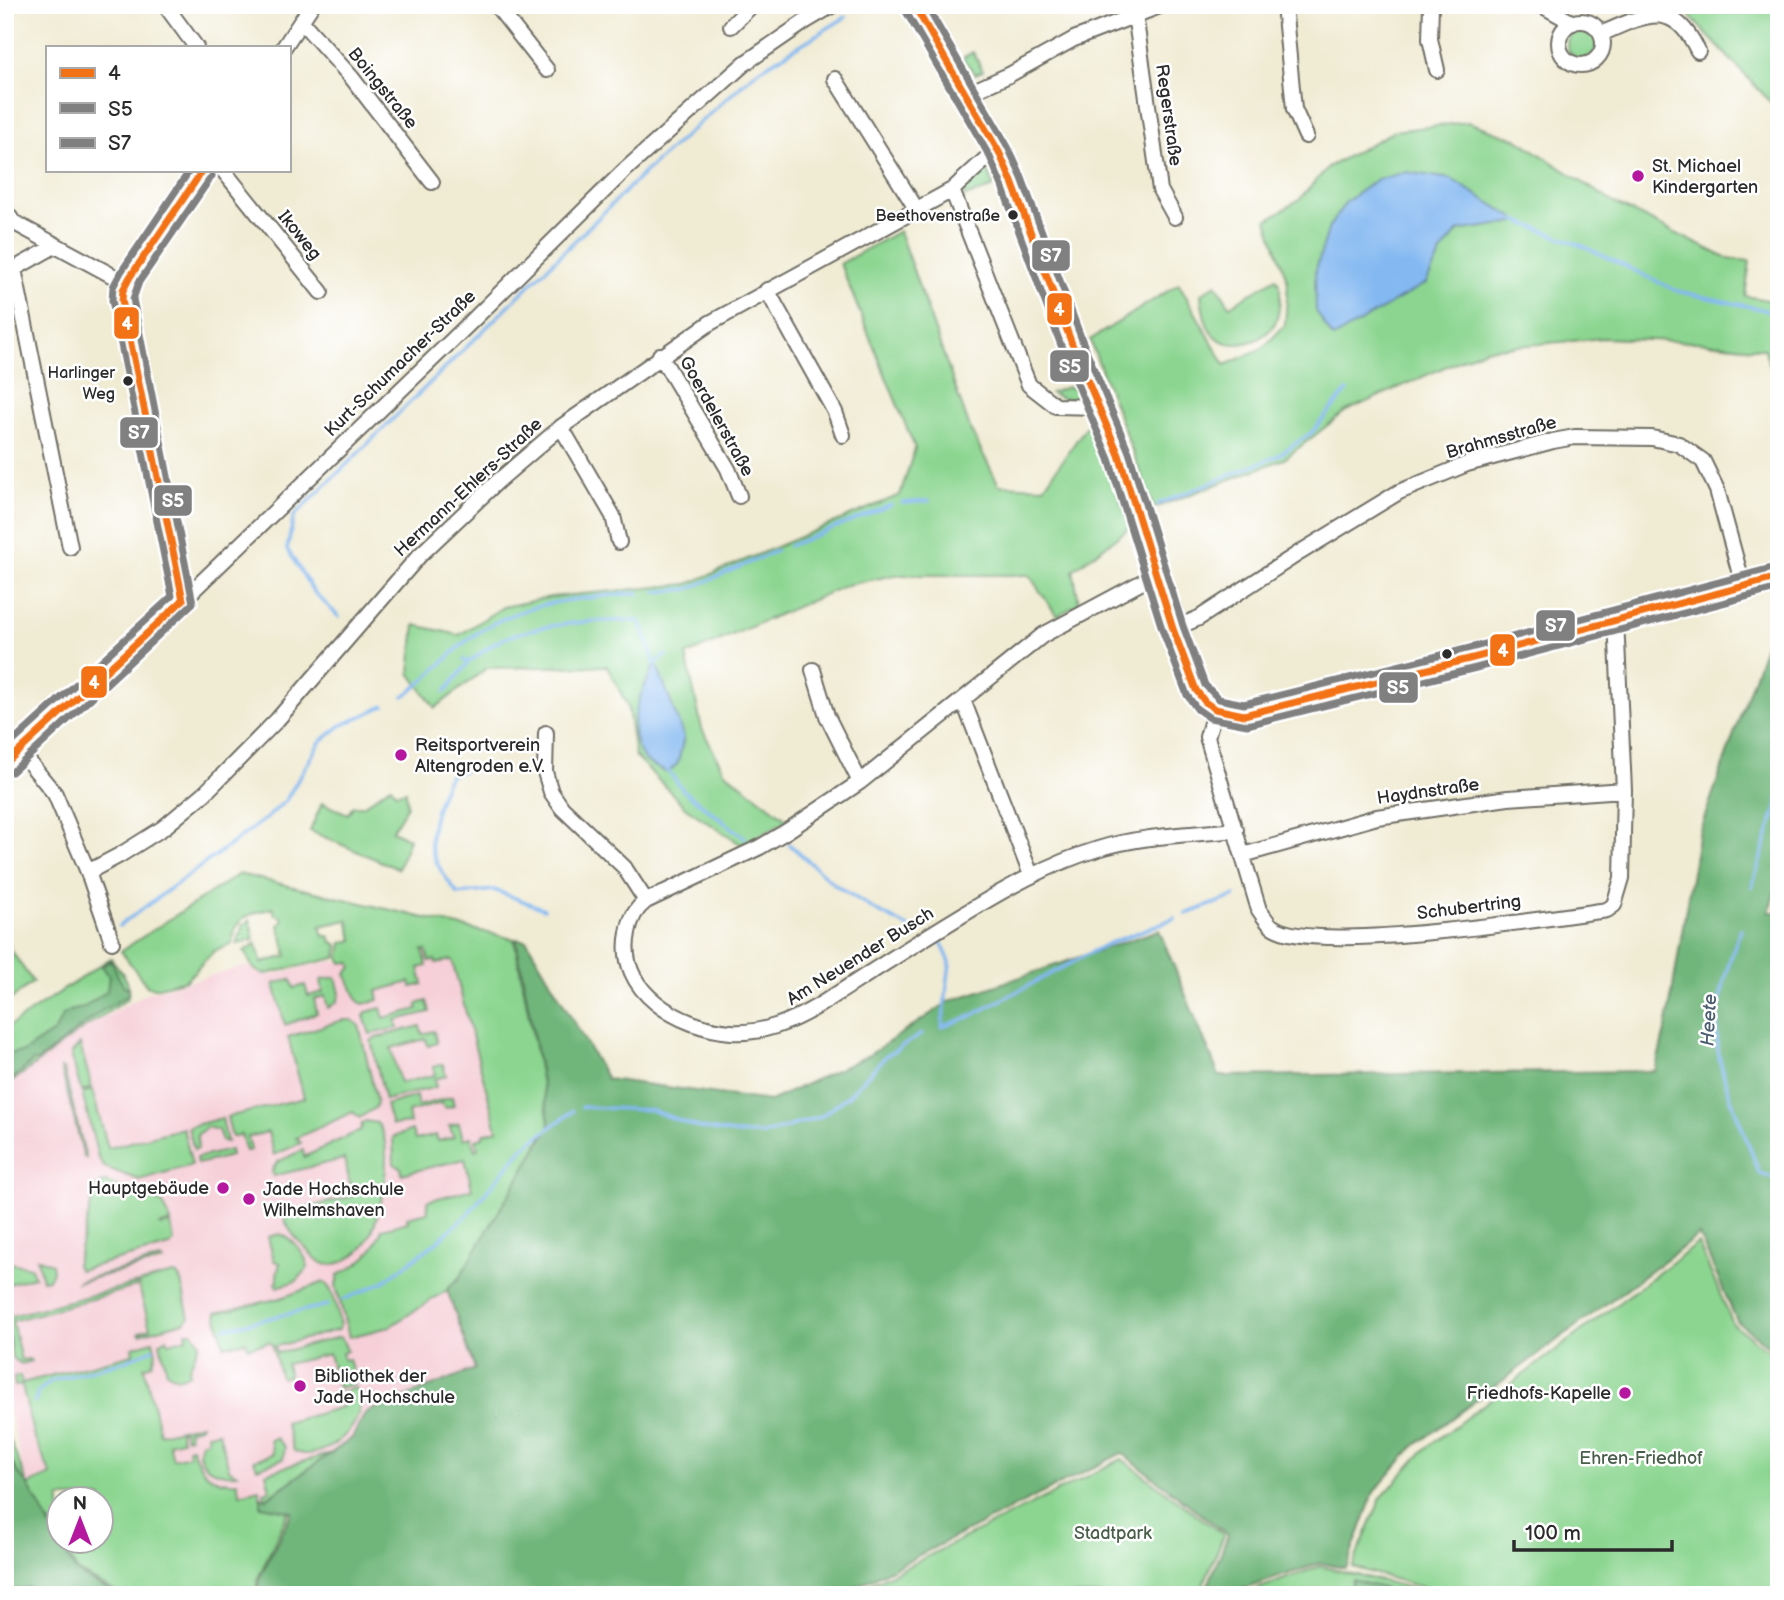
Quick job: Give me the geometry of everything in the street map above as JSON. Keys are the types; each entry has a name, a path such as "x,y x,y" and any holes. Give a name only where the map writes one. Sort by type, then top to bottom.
{"street":[{"path":"165,5 195,46"},
{"path":"285,46 312,5"},
{"path":"496,5 547,70"},
{"path":"731,26 752,5"},
{"name":"Kurt-Schumacher-Straße","path":"5,764 183,600 625,170 746,63 806,20 833,5"},
{"path":"914,5 999,152 1072,344 1119,455 1173,629 1196,690 1205,702 1215,709 1244,715 1473,659 1779,577"},
{"path":"967,94 1009,75 1074,39 1162,5"},
{"path":"1284,5 1294,110 1306,136"},
{"path":"1431,5 1430,39 1437,70"},
{"path":"1541,5 1573,23"},
{"path":"1601,34 1643,15 1666,13 1689,28 1698,51"},
{"name":"Regerstraße","path":"1135,14 1160,190 1175,217"},
{"name":"Boingstraße","path":"301,21 352,78 432,182"},
{"path":"1573,23 1592,24 1601,34 1603,48 1596,60 1584,65 1572,63 1562,54 1560,40 1567,27 1573,23"},
{"path":"835,79 917,210"},
{"name":"Hermann-Ehlers-Straße","path":"88,872 163,828 205,793 277,720 419,556 498,481 561,427 660,355 710,323 952,190 988,157 999,152"},
{"path":"183,600 122,300 126,283 202,172"},
{"name":"Ikoweg","path":"225,172 321,292"},
{"path":"952,190 1028,385 1056,405 1099,407"},
{"path":"5,210 13,222 126,283"},
{"path":"55,246 14,269 70,547"},
{"path":"767,290 835,412 843,435"},
{"name":"Goerdelerstraße","path":"660,355 727,469 739,496"},
{"path":"561,427 613,516 619,541"},
{"name":"Brahmsstraße","path":"1173,629 1199,618 1399,492 1467,464 1553,440 1576,437 1652,438 1679,444 1703,461 1717,490 1743,585"},
{"path":"177,564 197,575 207,577"},
{"path":"546,733 545,772 551,792 562,808 624,867 646,901 760,847 860,782 1043,635 1157,573"},
{"name":"Schubertring","path":"1215,709 1207,737 1259,911 1272,927 1296,935 1342,939 1607,910 1614,905 1622,878 1624,790 1616,620"},
{"path":"813,670 827,716 860,782"},
{"path":"963,700 1031,875"},
{"path":"20,751 55,794 88,872 112,942"},
{"name":"Haydnstraße","path":"1242,855 1377,817 1507,799 1624,790"},
{"name":"Am Neuender Busch","path":"646,901 640,905 629,924 625,953 628,967 645,995 692,1023 731,1032 752,1031 793,1021 909,947 1031,875 1080,855 1120,843 1236,830"}],"shaded area":[{"name":"Jade Hochschule Wilhelmshaven","path":"468,935 531,1133 456,1266 488,1375 278,1514 116,1496 116,1484 46,1484 46,1488 27,1486 5,1393 5,1086 80,1031 149,992 247,966 267,976 332,961 342,963"}],"green space":[{"path":"1679,5 1779,5 1779,111"},
{"path":"1582,29 1588,30 1596,38 1596,50 1588,58 1582,59 1576,58 1568,50 1567,44 1568,38 1576,30"},
{"path":"973,52 983,71 975,74 962,58"},
{"path":"1468,122 1517,139 1614,203 1728,259 1750,261 1745,296 1779,302 1779,391 1764,349 1697,342 1603,338 1485,349 1346,411 1284,459 1154,508 1090,340 1179,284 1225,365 1263,348 1285,325 1288,283 1267,220 1300,199 1328,167 1394,131"},
{"path":"987,167 994,187 965,197 963,189"},
{"path":"899,231 971,431 999,485 1044,487 1090,421 1131,527 1073,570 1079,603 1057,616 1029,575 895,575 847,585 686,655 702,729 724,771 788,820 742,845 686,808 635,756 628,707 607,666 487,668 435,708 410,673 415,625 459,635 503,607 551,597 688,584 900,495 915,448 840,264"},
{"path":"1276,278 1280,291 1278,316 1264,335 1236,344 1226,343 1211,332 1204,314 1201,294 1216,284 1230,306"},
{"path":"1067,387 1081,390 1079,397 1063,399 1051,393"},
{"path":"1779,606 1779,878 1769,912 1779,912 1779,1355 1737,1321 1699,1235 1413,1447 1374,1492 1346,1568 1320,1563 1226,1595 1204,1595 1228,1535 1122,1453 840,1595 258,1595 259,1579 292,1512 261,1506 261,1497 266,1499 352,1438 366,1412 475,1369 447,1290 459,1278 550,1126 516,939 527,941 607,1079 770,1101 869,1055 950,1001 1159,930 1219,1076 1655,1071 1667,1023 1698,836"},
{"path":"391,786 396,793 406,791 407,806 392,831 409,839 398,869 310,831 322,803 348,814 353,806 363,806"},
{"path":"239,874 514,939 550,1126 459,1278 447,1290 389,1327 349,1337 336,1286 338,1275 366,1257 382,1229 408,1222 407,1217 428,1212 427,1201 472,1189 465,1159 402,1174 401,1168 394,1164 393,1137 412,1130 415,1140 436,1135 438,1141 454,1137 449,1126 459,1123 463,1139 471,1137 475,1150 478,1149 476,1139 497,1130 452,960 436,963 435,960 429,961 426,950 423,950 427,966 419,968 423,984 412,987 410,982 377,991 379,1000 363,1004 358,1001 346,974 352,967 350,962 342,963 339,958 342,943 353,940 348,920 320,926 323,936 329,936 332,942 338,945 336,958 266,974 254,969 244,951 256,944 262,963 287,956 279,925 283,921 282,917 275,915 273,908 244,918 236,927 232,944 214,951 186,980 155,988 147,986 121,951"},
{"path":"250,920 254,939 237,944 243,925"},
{"path":"5,929 10,949 33,982 5,1004"},
{"path":"111,958 127,982 127,999 5,1087 5,1029"},
{"path":"111,960 125,987 129,987 128,995 100,1012 38,1061 33,1061 5,1086 5,1060 13,1053 23,1052 55,1031 62,1016 83,1008 107,991 109,976 102,966"},
{"path":"336,977 340,994 337,1002 328,1008 325,996 314,999 317,1013 285,1025 274,984 291,979 294,988 305,985 308,996 323,992 321,980"},
{"path":"427,1001 430,1012 396,1020 398,1028 370,1034 364,1016 366,1012 381,1008 384,1018 418,1009 417,1004"},
{"path":"343,1020 352,1020 359,1025 377,1103 375,1108 359,1118 353,1112 296,1138 301,1143 274,1155 268,1132 248,1137 251,1150 246,1151 241,1135 232,1137 227,1117 304,1098 288,1037"},
{"path":"420,1026 422,1034 434,1031 437,1043 428,1046 426,1039 391,1048 400,1083 435,1075 433,1067 443,1064 446,1076 434,1079 436,1087 385,1100 371,1041"},
{"path":"80,1044 92,1088 81,1091 71,1054"},
{"path":"61,1068 64,1070 86,1158 84,1157"},
{"path":"92,1090 108,1148 183,1128 192,1165 139,1180 104,1167 98,1157 82,1093"},
{"path":"416,1096 418,1106 452,1097 454,1106 444,1108 442,1103 408,1112 410,1123 392,1125 386,1105"},
{"path":"222,1118 227,1142 222,1141 218,1130 207,1127 197,1135 198,1148 194,1150 188,1127"},
{"path":"362,1123 377,1123 386,1149 384,1185 376,1221 370,1236 357,1254 337,1264 324,1264 294,1235 283,1214 353,1196 344,1159 273,1176 272,1171 277,1162 303,1150 304,1157 361,1130"},
{"path":"230,1150 231,1156 197,1164 196,1158"},
{"path":"106,1182 163,1203 171,1222 159,1226 171,1224 174,1242 170,1246 79,1270 76,1265 95,1189"},
{"path":"280,1234 298,1248 308,1268 297,1281 277,1287 275,1283 278,1282 280,1263 274,1261 268,1237"},
{"name":"Ehren-Friedhof","path":"1698,1243 1733,1324 1779,1359 1779,1595 1574,1595 1567,1591 1501,1588 1450,1595 1352,1567 1381,1498 1426,1448"},
{"path":"37,1258 52,1264 53,1272 48,1279 42,1280"},
{"path":"160,1259 163,1261 78,1282 79,1281"},
{"path":"5,1262 31,1267 34,1277 5,1285"},
{"path":"173,1274 181,1281 189,1318 184,1322 140,1334 139,1332 150,1328 139,1287 141,1282"},
{"path":"324,1282 331,1290 335,1302 340,1326 338,1330 273,1347 270,1342 248,1347 246,1341 224,1346 216,1313 281,1298"},
{"path":"138,1283 136,1287 12,1321 21,1360 31,1361 21,1364 12,1358 7,1317"},
{"path":"186,1332 192,1332 200,1342 189,1368 190,1374 177,1378 167,1372 160,1343 167,1338 169,1343 187,1338"},
{"path":"339,1337 347,1351 342,1353 344,1360 349,1359 354,1384 338,1388 329,1354 286,1364 289,1376 281,1378 273,1349 276,1348 277,1353"},
{"path":"153,1341 156,1353 152,1364 144,1367 160,1434 201,1424 200,1427 188,1430 190,1437 186,1438 183,1429 180,1430 182,1440 169,1443 173,1459 189,1455 188,1448 192,1447 202,1469 213,1478 237,1482 240,1494 259,1489 262,1506 289,1511 257,1580 256,1595 121,1595 77,1571 68,1554 116,1554 116,1484 46,1484 46,1516 21,1479 8,1450 5,1428 28,1485 51,1475 33,1434 22,1385 15,1386 14,1377 20,1376 22,1383 133,1354 132,1347"},
{"path":"355,1388 360,1401 358,1414 342,1437 318,1452 305,1454 294,1451 285,1423 342,1407 339,1393"},
{"path":"219,1432 229,1469 237,1474 215,1471 200,1457 201,1442 208,1440 207,1434"},
{"path":"276,1438 285,1447 283,1459 257,1468 254,1460 273,1454 270,1440"},
{"path":"5,1444 13,1467 28,1485 46,1518 46,1554 66,1554 76,1572 117,1595 7,1595 30,1587 5,1592"},
{"path":"331,1453 265,1499 264,1492 270,1490 266,1473"},
{"name":"Stadtpark","path":"1122,1459 1224,1535 1199,1595 850,1595"},
{"path":"1320,1566 1440,1595 1241,1595"},
{"path":"1352,1580 1411,1595 1348,1595"},
{"path":"1500,1590 1567,1593 1569,1595 1468,1595"}],"water":[{"path":"1406,172 1451,179 1516,219 1516,222 1458,231 1441,253 1426,283 1333,338 1316,311 1315,273 1329,227 1346,202 1376,180"},
{"path":"656,663 684,737 678,763 668,773 644,759 634,735 636,710"}],"waterway":[{"path":"339,617 313,591 287,549 294,516 645,172 756,72 846,17"},
{"path":"1516,220 1585,247 1677,291 1779,313"},
{"path":"1158,504 1277,456 1311,433 1347,391"},
{"path":"902,503 929,501"},
{"path":"789,546 891,505"},
{"path":"655,592 689,589 776,551"},
{"path":"404,696 473,636 512,615 553,603 639,593"},
{"path":"464,660 469,662 505,638 538,628 589,622 640,621 656,666"},
{"path":"656,663 666,655"},
{"path":"445,692 469,662"},
{"path":"119,926 268,817 286,800 320,742 340,726 384,706"},
{"path":"491,772 471,768 450,775 442,792 431,833 434,857 458,894 494,890 544,909"},
{"path":"668,771 684,791 745,838"},
{"name":"Heete","path":"1752,887 1779,799"},
{"path":"789,844 834,884 908,927"},
{"path":"1186,914 1235,896"},
{"path":"941,942 950,962 942,1027 971,1016 1105,945 1175,918"},
{"name":"Heete","path":"1741,929 1719,1004 1718,1050 1730,1096 1759,1173 1779,1179"},
{"path":"582,1107 651,1110 700,1128 740,1134 764,1134 820,1117 848,1096 886,1056 922,1034"},
{"path":"343,1300 383,1282 434,1244 466,1216 524,1147 573,1111"},
{"path":"225,1328 328,1305"},
{"path":"35,1402 38,1392 51,1381 125,1361 153,1349"}],"transit line":[{"name":"4","path":"914,5 999,152 1012,182 1072,344 1119,455 1173,629 1196,690 1205,702 1215,709 1244,715 1779,577"},
{"name":"S7","path":"926,5 1008,147 1022,178 1082,340 1129,452 1183,626 1205,685 1219,699 1244,704 1470,648 1776,567"},
{"name":"S5","path":"905,10 990,157 1062,348 1109,459 1163,632 1187,695 1197,709 1210,718 1247,725 1779,588"},
{"name":"S7","path":"5,749 172,596 112,300 113,287 121,272 189,172"},
{"name":"4","path":"183,600 122,300 123,290 130,277 202,172"},
{"name":"S5","path":"12,772 193,603 133,299 139,282 212,176"},
{"name":"4","path":"5,764 183,600"}],"place":[{"name":"St. Michael Kindergarten","path":"1638,176"},
{"name":"Beethovenstraße","path":"1013,215"},
{"name":"Harlinger Weg","path":"128,381"},
{"name":"Reitsportverein Altengroden e.V.","path":"401,755"},
{"name":"Hauptgebäude","path":"223,1188"},
{"name":"Jade Hochschule Wilhelmshaven","path":"249,1199"},
{"name":"Bibliothek der Jade Hochschule","path":"300,1386"},
{"name":"Friedhofs-Kapelle","path":"1625,1393"}]}
